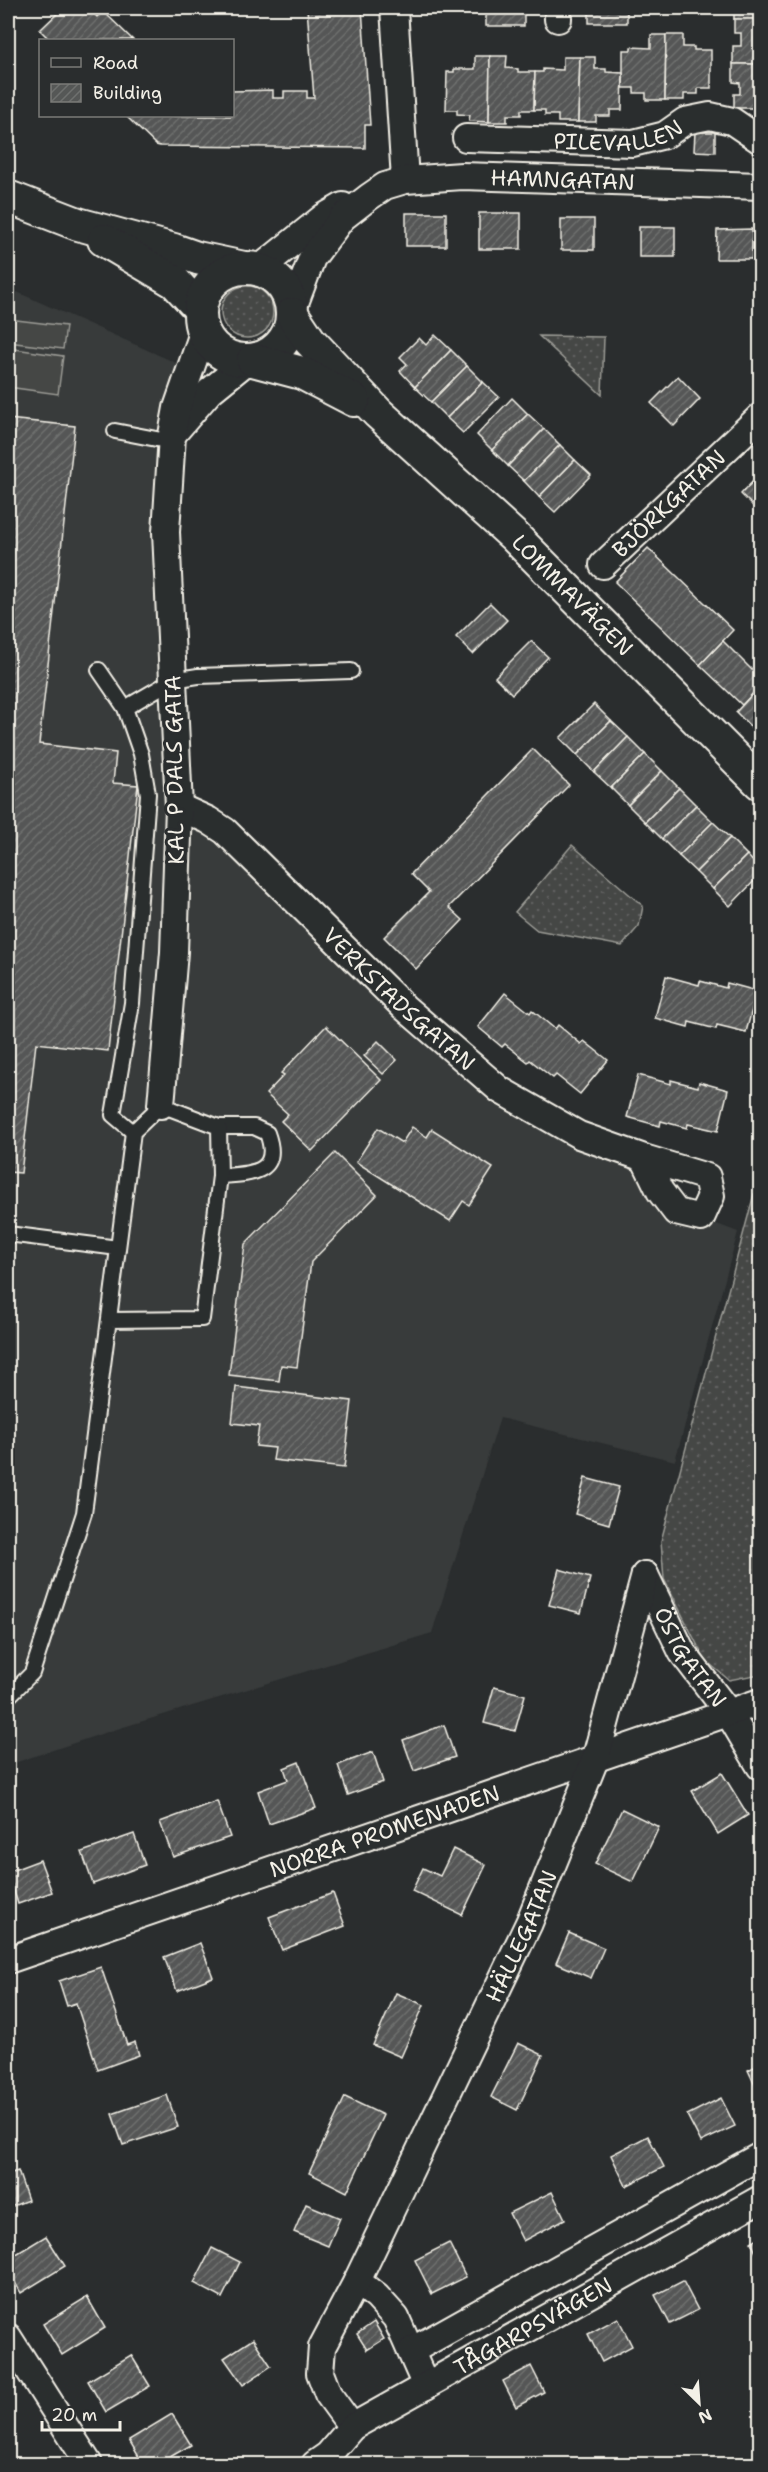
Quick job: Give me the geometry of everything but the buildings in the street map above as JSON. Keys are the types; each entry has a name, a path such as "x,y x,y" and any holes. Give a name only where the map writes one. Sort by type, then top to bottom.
{"street":[{"path":"394,8 405,180"},
{"name":"PILEVALLEN","path":"466,138 633,143 665,135 685,121 710,116 732,121 760,140"},
{"name":"HAMNGATAN","path":"292,313 312,258 342,218 385,186 405,180 462,177 760,186"},
{"name":"HAMNGATAN","path":"251,269 324,217 369,196"},
{"name":"LOMMAVÄGEN","path":"8,197 78,224 197,258 251,269 275,278 284,287 292,313 310,341 378,413 523,545 760,783"},
{"name":"LOMMAVÄGEN","path":"78,224 175,282 188,293 214,348 224,355 302,373 378,413"},
{"path":"202,321 205,293 215,280 228,272 251,269"},
{"path":"172,439 210,391 250,360 267,356 278,347 290,329 292,313"},
{"name":"KAL P DALS GATA","path":"161,1105 174,952 178,807 166,532 172,439 177,408 202,321"},
{"name":"BJÖRKGATAN","path":"603,565 760,417"},
{"name":"VERKSTADSGATAN","path":"178,807 208,820 225,831 404,1007 500,1090 579,1134 644,1158"},
{"name":"ÖSTGATAN","path":"645,1575 682,1652 728,1712 760,1766"},
{"name":"HÄLLEGATAN","path":"352,2427 328,2394 320,2373 322,2347 357,2282 529,1923 596,1756 645,1575"},
{"name":"NORRA PROMENADEN","path":"8,1960 760,1701"},
{"name":"TÅGARPSVÄGEN","path":"411,2351 760,2156"},
{"name":"TÅGARPSVÄGEN","path":"315,2464 328,2456 352,2427 760,2199"},
{"path":"357,2282 377,2297 396,2318 426,2386"},
{"path":"8,2337 89,2464"}],"lane":[{"path":"115,431 172,439"},
{"path":"99,670 125,708 141,754 148,794 132,1004 113,1115 133,1132"},
{"path":"125,708 173,680 198,676 351,671"},
{"path":"8,1697 32,1673 84,1514 133,1132 161,1105 219,1127 254,1127 267,1133 272,1152 270,1161 263,1168 248,1174 220,1176"},
{"path":"109,1320 202,1319 220,1176 219,1127"},
{"path":"8,1234 118,1248"}],"shaded area":[{"path":"247,286 261,290 269,298 273,312 269,326 261,334 247,338 233,334 225,326 221,312 225,298 233,290"},
{"path":"8,288 190,369 177,408 179,807 201,817 466,1063 644,1158 660,1191 701,1218 738,1232 675,1461 500,1418 432,1633 104,1733 8,1765"},
{"path":"8,319 66,326 63,349 8,342"},
{"path":"539,336 604,337 602,395"},
{"path":"8,348 63,356 58,394 8,387"},
{"path":"572,845 643,906 639,926 622,946 537,930 515,912"},
{"path":"754,1194 760,1196 760,1674 729,1680 705,1660 664,1579 661,1541"}]}
